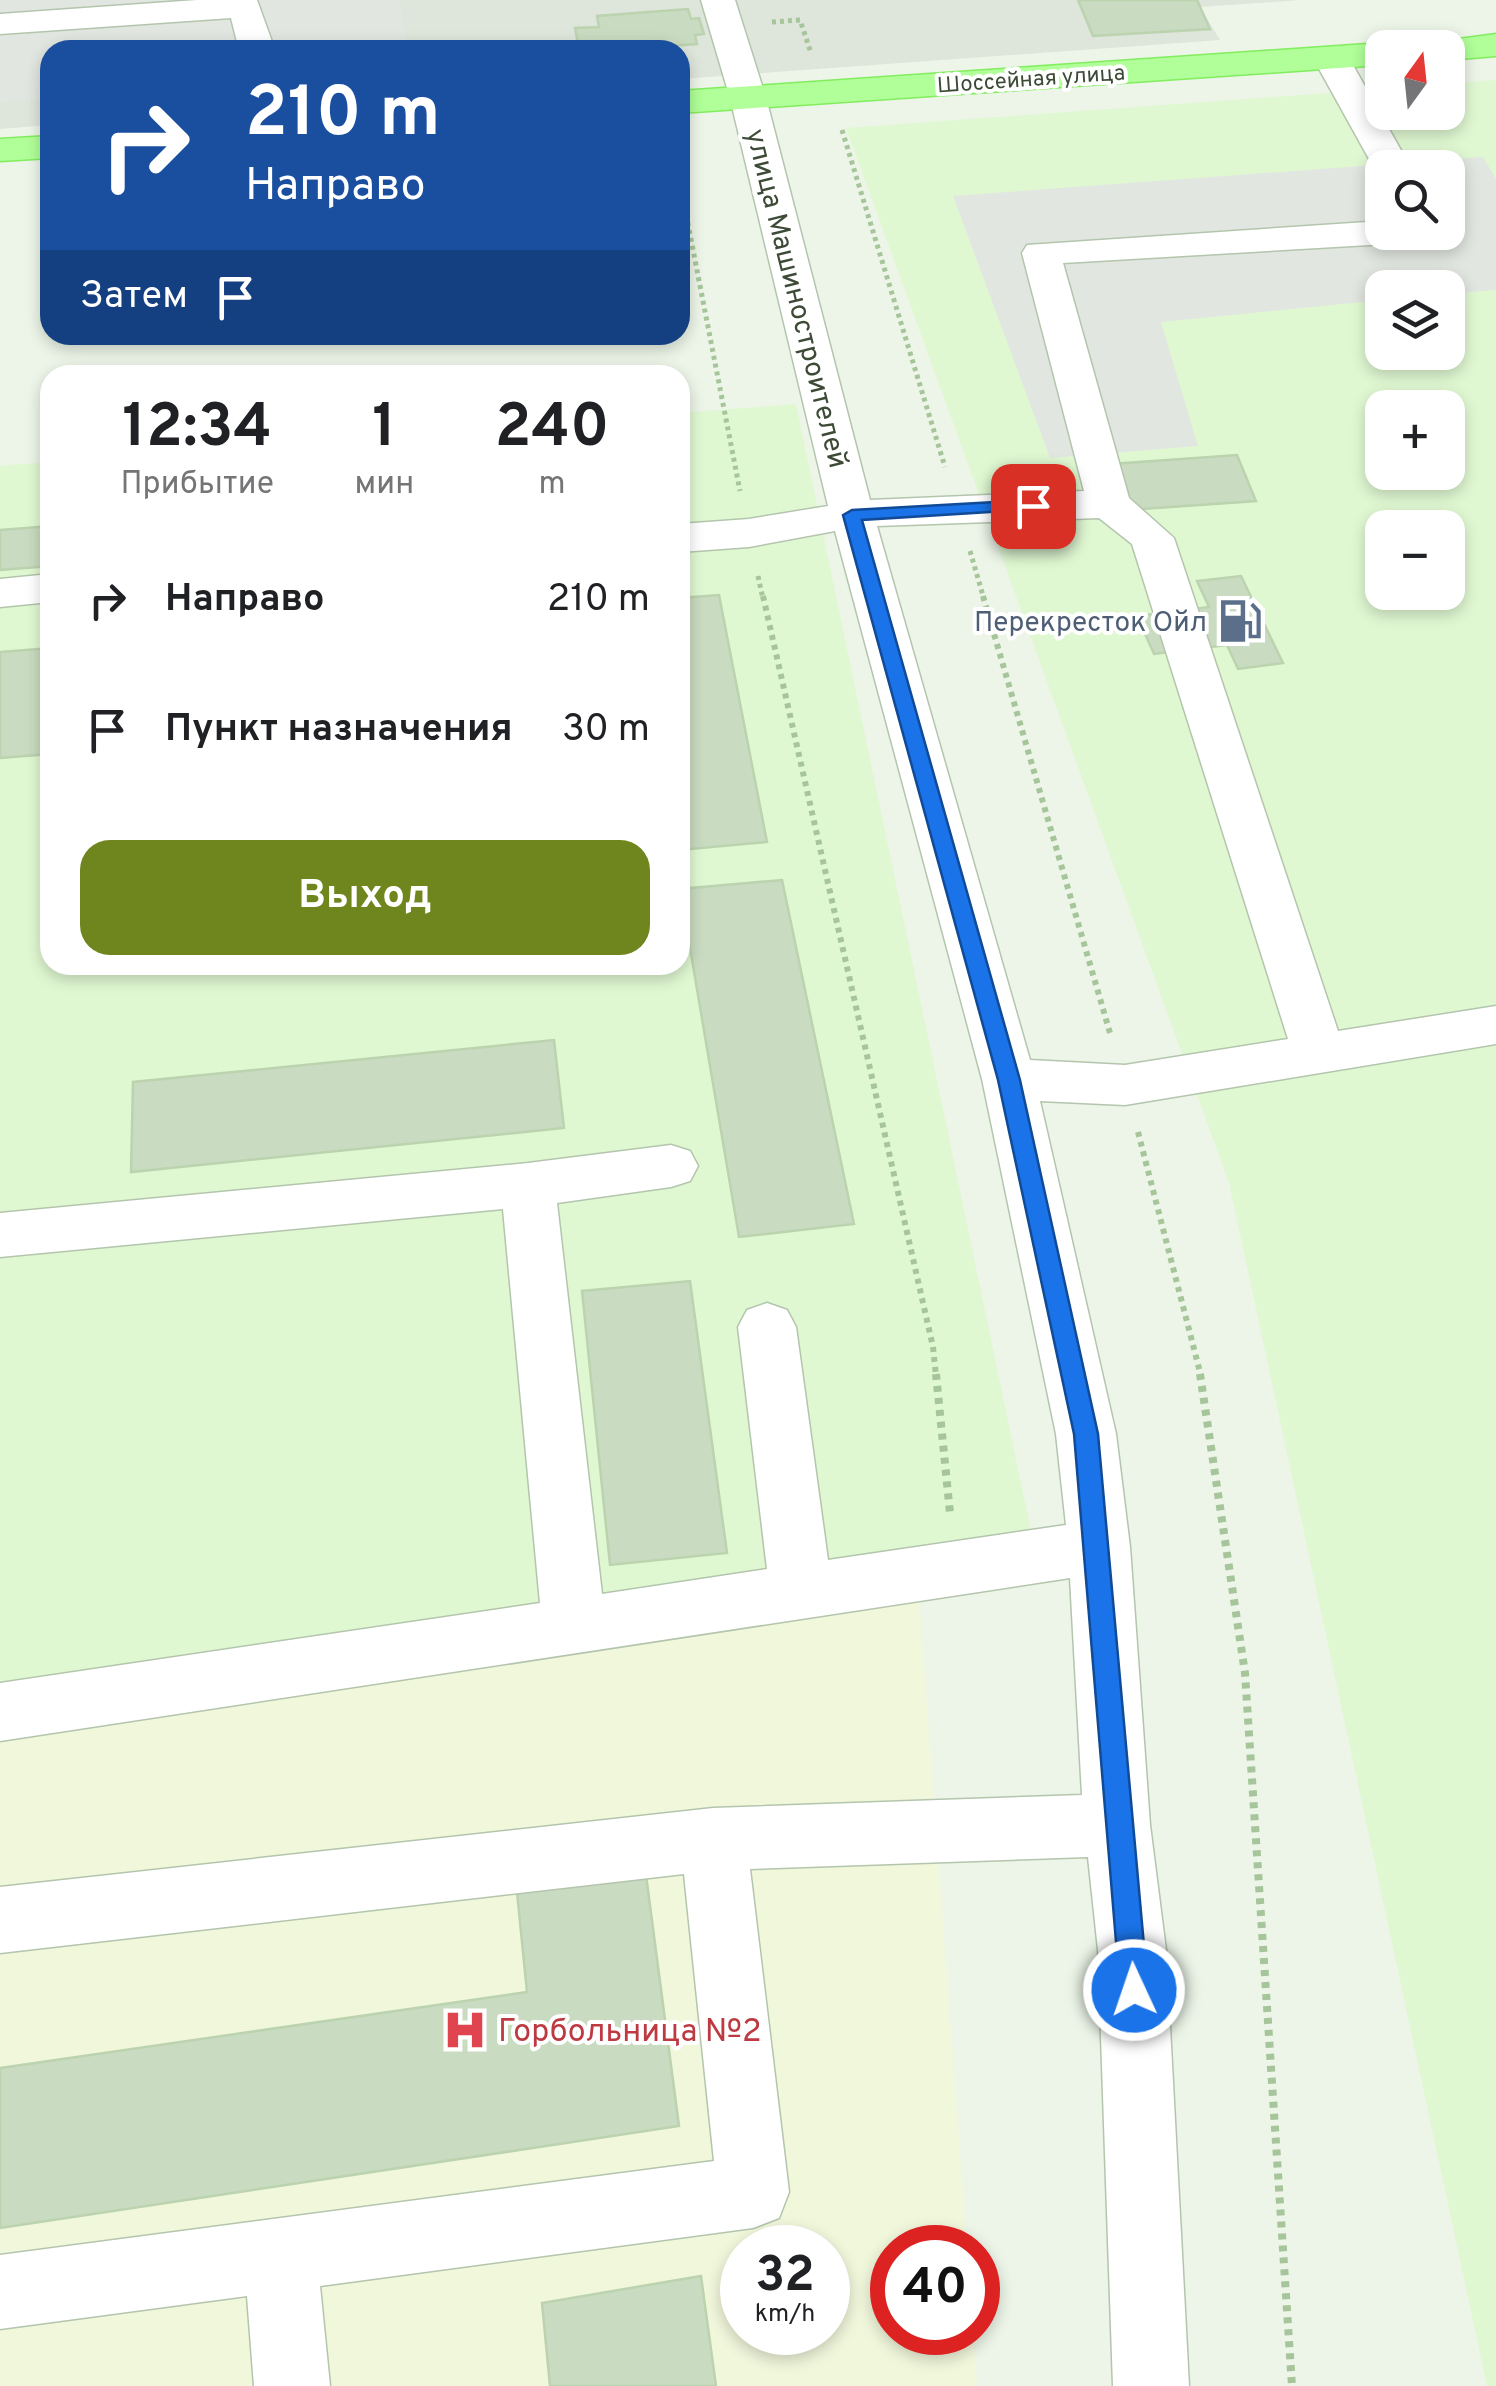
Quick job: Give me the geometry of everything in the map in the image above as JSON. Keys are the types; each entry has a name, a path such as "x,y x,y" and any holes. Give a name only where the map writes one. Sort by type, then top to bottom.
{"main road":[{"path":"1465,48 1496,45"},
{"name":"Шоссейная улица","path":"690,101 1365,55"},
{"path":"0,150 40,147"}],"street":[{"path":"0,24 246,6 254,40"},
{"name":"улица Машиностроителей","path":"722,13 748,98 852,515 1009,1080 1086,1434 1099,1547 1117,1825 1132,1950 1150,2386"},
{"path":"1331,58 1383,150"},
{"path":"1319,1054 1152,538 1109,504 1041,253 1365,233"},
{"path":"690,537 748,533 852,515 957,507 1109,504"},
{"path":"0,593 40,589"},
{"path":"1009,1080 1125,1085 1496,1025"},
{"path":"0,1235 528,1185 671,1166"},
{"path":"528,1185 574,1628"},
{"path":"767,1327 801,1592"},
{"path":"0,1712 1099,1547"},
{"path":"0,1920 713,1840 1117,1825"},
{"path":"0,2292 753,2192 713,1840"},
{"path":"280,2256 292,2386"}],"path":[{"path":"722,13 800,20 840,124 957,507 1125,1085 1204,1388 1245,1672 1292,2386"},
{"path":"690,234 748,533 932,1348 956,1568"}],"shaded area":[{"path":"0,0 1301,0 1200,7 1220,40 690,78 690,40 40,40 40,126 0,129"},
{"path":"0,0 399,0 406,40 40,40 40,100 0,102"},
{"path":"1496,80 1496,2386 1487,2386 1229,1183 846,128 1365,90 1365,130 1465,130 1465,83"},
{"path":"1483,157 1496,179 1496,290 1465,293 1465,270 1365,270 1365,302 1161,322 1198,446 1050,458 953,196 1365,166 1365,250 1465,250 1465,158"},
{"path":"796,404 1032,1536 0,1688 0,466 40,463 40,975 690,975 690,412"},
{"path":"916,1556 965,2225 870,2225 870,2355 975,2355 977,2386 0,2386 0,1699"}],"building":[{"path":"1078,0 1197,0 1210,29 1093,36"},
{"path":"688,9 691,19 699,18 704,34 695,35 697,44 690,44 690,40 577,40 575,28 599,27 597,16"},
{"path":"1237,455 1256,501 1128,510 1112,464"},
{"path":"40,527 40,567 0,570 0,530"},
{"path":"1241,576 1283,663 1238,669 1227,645 1154,654 1137,616 1209,607 1197,581"},
{"path":"719,595 767,842 690,849 690,597"},
{"path":"40,649 40,755 0,758 0,652"},
{"path":"782,880 854,1224 739,1237 690,948 690,888"},
{"path":"554,1040 564,1128 131,1172 133,1082"},
{"path":"690,1281 727,1553 610,1565 582,1291"},
{"name":"Горбольница №2","path":"646,1875 679,2126 0,2228 0,2068 527,1992 517,1892"},
{"path":"701,2276 716,2386 550,2386 542,2303"}],"place":[{"name":"Перекресток Ойл","path":"1240,621"},
{"name":"Горбольница №2","path":"465,2030"}],"route":[{"path":"1033,506 852,515 1009,1080 1086,1434 1099,1547 1117,1825 1134,1990"}]}
